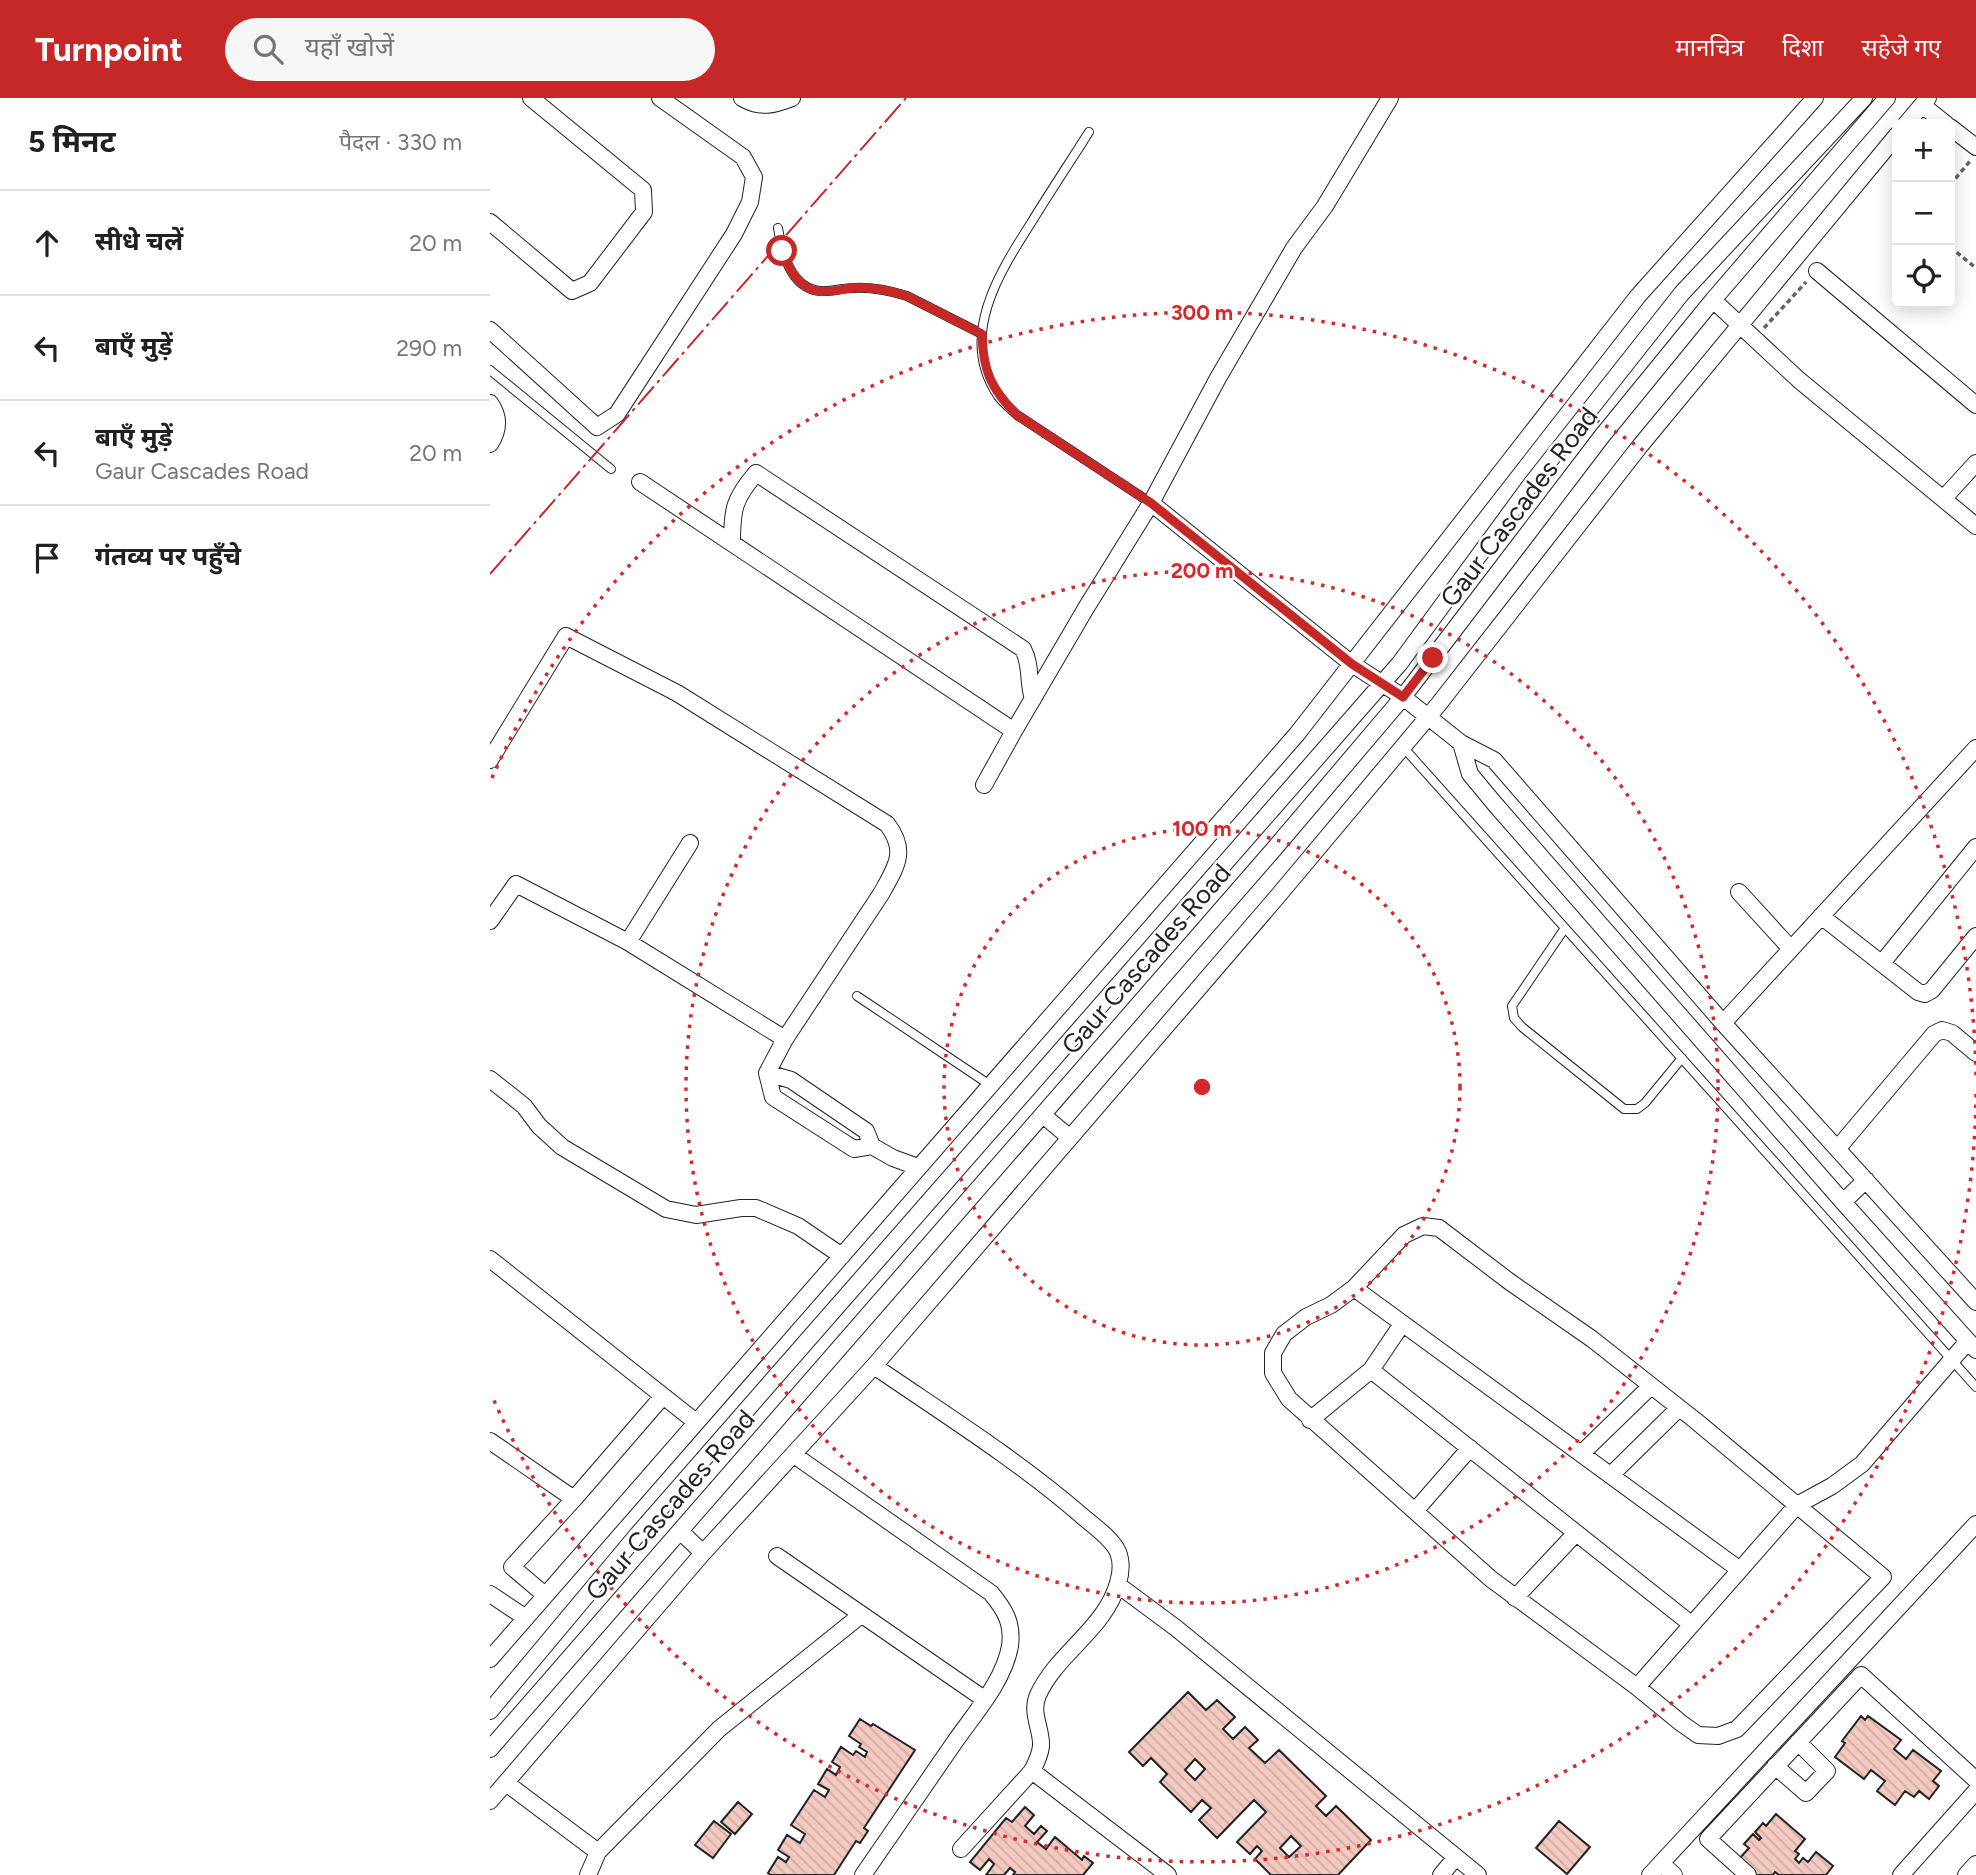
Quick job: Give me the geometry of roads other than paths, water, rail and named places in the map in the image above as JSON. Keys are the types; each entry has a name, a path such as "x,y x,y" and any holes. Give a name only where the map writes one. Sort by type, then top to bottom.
{"street":[{"path":"490,222 572,291 590,283 644,212 643,190 531,98"},
{"path":"490,330 597,427 617,414 734,234 750,202 754,177 743,157 660,98"},
{"path":"742,98 750,103 769,106 792,98"},
{"path":"985,785 1033,699 1151,503 1218,378 1294,248 1325,206 1390,98"},
{"path":"490,1659 1297,734 1638,296 1815,98"},
{"name":"Gaur Cascades Road","path":"490,1711 638,1534 1400,663 1532,483 1682,293 1864,98"},
{"name":"Gaur Cascades Road","path":"490,1749 1274,849 1403,697 1602,436 1713,300 1887,98"},
{"path":"1910,119 1925,102 1941,119"},
{"path":"1955,131 1976,147"},
{"path":"490,1801 703,1553 874,1366 1403,747 1640,446 1892,141"},
{"path":"1817,271 1976,405"},
{"path":"1713,300 1799,380 1976,526"},
{"path":"490,403 497,413 497,429 490,444"},
{"path":"1944,498 1976,463"},
{"path":"732,543 733,511 742,489 756,472 1023,649 1029,660 1029,685 1033,699"},
{"path":"640,482 1014,732"},
{"path":"1151,503 1352,664 1403,697 1461,743 1494,760 1723,1023 1976,1302"},
{"path":"490,760 566,636 677,693 887,824 897,837 900,851 893,873 785,1039 767,1073 773,1097 854,1149 873,1146"},
{"path":"1461,743 1470,774 1493,803 1972,1346 1952,1360 1861,1464 1832,1486 1797,1505 1637,1687"},
{"path":"1723,1023 1976,748"},
{"path":"628,942 690,843"},
{"path":"1882,963 1976,847"},
{"path":"490,922 516,884 628,942 785,1039"},
{"path":"1739,892 1791,949"},
{"path":"1821,916 1918,992 1925,994 1932,990 1976,936"},
{"path":"1838,1148 1934,1034 1942,1030 1952,1033 1974,1047"},
{"path":"767,1073 791,1080 866,1131 873,1146 893,1158 918,1167"},
{"path":"490,1079 524,1106 539,1126 562,1147 593,1168 666,1209 696,1215 756,1208 798,1226 842,1256"},
{"path":"1043,1115 1069,1138"},
{"path":"1843,1202 1866,1180"},
{"path":"1423,1226 1439,1228 1651,1385 1883,1577 1737,1729 1717,1736 1698,1735 1515,1598 1289,1399 1273,1373 1273,1353 1284,1334 1291,1328 1331,1305 1353,1288 1404,1235 1423,1226"},
{"path":"490,1259 696,1422"},
{"path":"865,1274 887,1294"},
{"path":"1353,1288 1740,1570"},
{"path":"1310,1420 1371,1370 1402,1324"},
{"path":"874,1366 1017,1463 1100,1531 1117,1550 1121,1566 1118,1585 1107,1608 1051,1674 1036,1697 1034,1713 1041,1744 1039,1757 1032,1771 961,1849"},
{"path":"1371,1370 1691,1624"},
{"path":"1581,1454 1651,1385"},
{"path":"545,1595 512,1567 663,1396"},
{"path":"1611,1475 1679,1408"},
{"path":"490,1440 574,1499"},
{"path":"1415,1511 1470,1448"},
{"path":"794,1455 991,1593 1005,1609 1010,1627 1010,1646 1003,1667 984,1699 863,1875"},
{"path":"614,1514 638,1534"},
{"path":"1674,1875 1655,1869 1976,1524"},
{"path":"680,1531 703,1553"},
{"path":"1515,1598 1576,1533"},
{"path":"777,1556 984,1699"},
{"path":"1118,1585 1176,1628 1478,1875"},
{"path":"490,1594 526,1618"},
{"path":"588,1875 597,1852 719,1729 861,1615"},
{"path":"1748,1875 1708,1839 1861,1675 1976,1780"},
{"path":"1775,1766 1806,1793 1828,1771 1798,1742"},
{"path":"1032,1771 1168,1875"},
{"path":"506,1783 597,1852"},
{"path":"1901,1875 1976,1791"},
{"path":"1441,1875 1456,1857"},
{"path":"1966,1875 1976,1864"}],"lane":[{"path":"1089,132 1005,264 990,294 984,314 983,356 988,376 999,397 1017,415 1151,503"},
{"path":"778,228 786,262 794,276 805,285 817,291 854,288 894,292 982,334"},
{"path":"490,370 611,468"},
{"path":"1403,747 1976,1387"},
{"path":"1565,928 1512,1006 1514,1018 1522,1027 1624,1109 1637,1109 1645,1103 1682,1058"},
{"path":"857,996 989,1084"}]}
